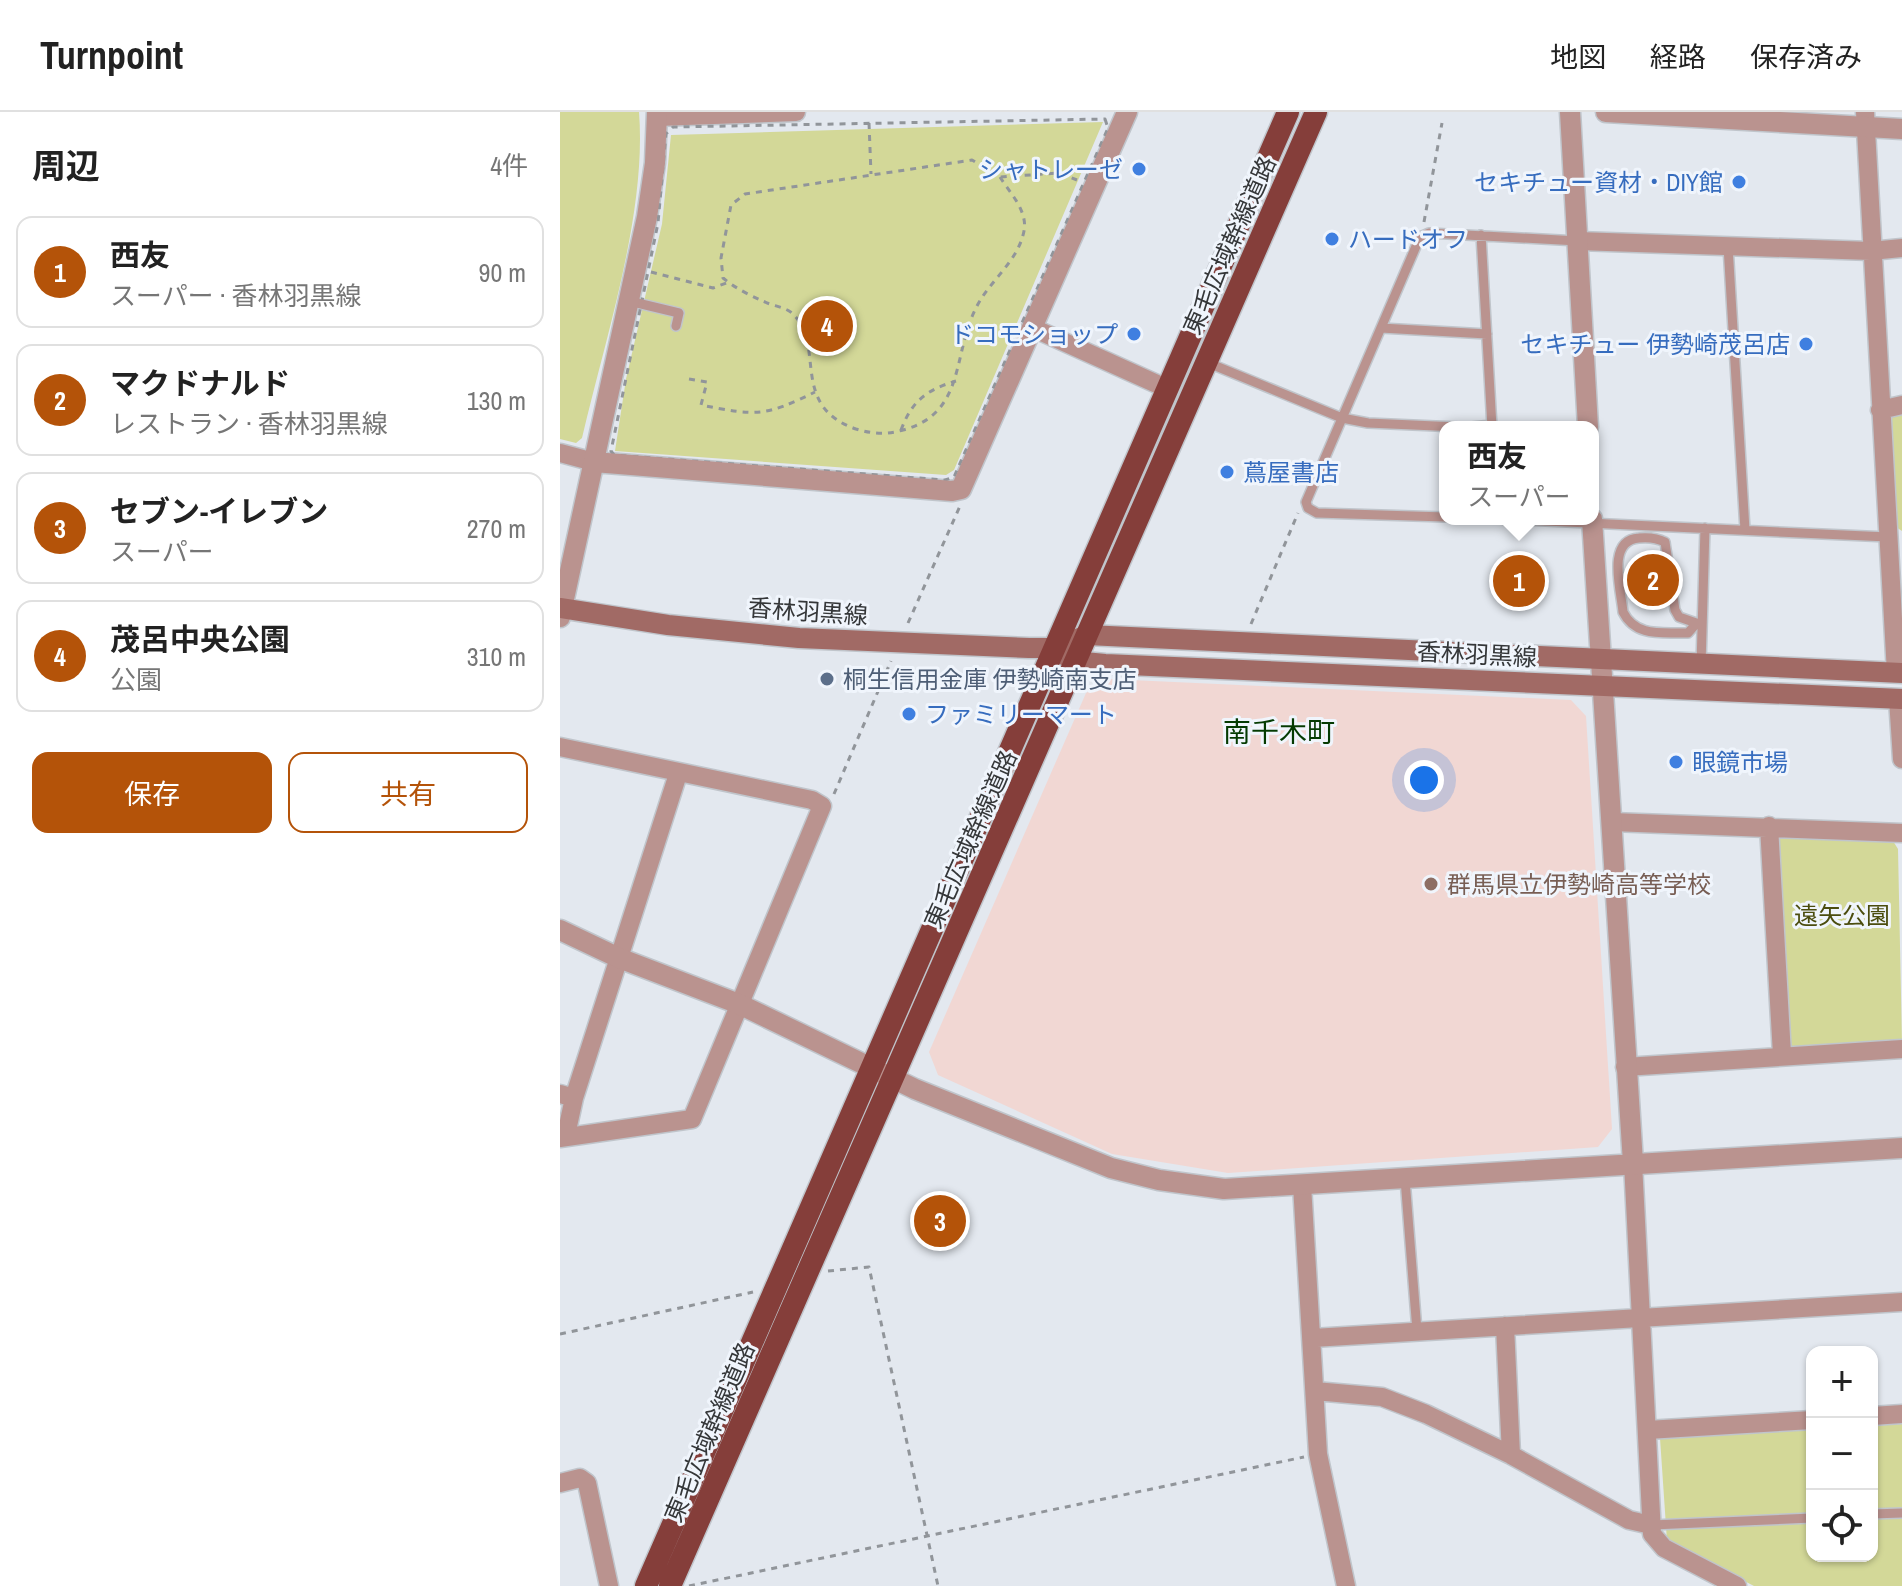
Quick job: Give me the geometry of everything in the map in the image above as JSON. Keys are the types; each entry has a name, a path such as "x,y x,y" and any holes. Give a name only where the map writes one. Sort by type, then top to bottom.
{"highway":[{"name":"東毛広域幹線道路","path":"646,1586 1288,112"},
{"name":"東毛広域幹線道路","path":"670,1586 1316,112"}],"main road":[{"name":"香林羽黒線","path":"561,611 753,634 1054,648 1087,635 1899,673"},
{"path":"1054,648 1074,661"},
{"name":"香林羽黒線","path":"1074,661 1900,699"}],"street":[{"path":"561,611 634,302 655,163 657,114 796,112"},
{"path":"560,453 594,462 957,491 965,483 1127,112"},
{"path":"1570,112 1588,421"},
{"path":"1606,112 1865,120 1902,129"},
{"path":"1865,120 1880,410 1895,537 1899,673"},
{"path":"1578,241 1871,251 1902,248"},
{"path":"1033,328 1168,389"},
{"path":"1880,410 1902,405"},
{"path":"1593,525 1633,1163 1651,1525 1656,1541 1664,1548 1737,1586"},
{"path":"1900,699 1902,759"},
{"path":"560,747 812,800 822,806 692,1119 563,1136 567,1096 619,958 678,774"},
{"path":"1612,822 1902,833"},
{"path":"1769,826 1782,1055"},
{"path":"560,930 619,958 739,1004 893,1079 1111,1168 1159,1180 1224,1189 1902,1148"},
{"path":"1625,1067 1902,1049"},
{"path":"1302,1185 1318,1454 1346,1586"},
{"path":"1313,1338 1640,1321 1902,1302"},
{"path":"1505,1326 1511,1455"},
{"path":"1315,1391 1382,1397 1511,1455 1629,1520 1651,1525"},
{"path":"1878,1416 1902,1414"},
{"path":"1647,1430 1806,1420"},
{"path":"560,1483 580,1478 587,1483 609,1586"}],"lane":[{"path":"1439,517 1310,510 1307,496 1420,237 1429,233 1578,241"},
{"path":"1481,235 1492,421"},
{"path":"1728,246 1745,530"},
{"path":"634,302 679,313 676,326"},
{"path":"1381,328 1487,334"},
{"path":"1206,362 1342,418 1368,423 1439,426"},
{"path":"1599,522 1895,537"},
{"path":"1701,665 1698,625 1705,528"},
{"path":"1638,538 1665,542 1675,610 1698,625 1688,633 1641,631 1626,619 1618,553 1625,542 1638,538"},
{"path":"1405,1178 1417,1331"},
{"path":"1878,1514 1902,1513"},
{"path":"1651,1525 1806,1518"}],"path":[{"path":"1105,119 1108,128 1085,182 951,479 614,455 611,451 634,302 648,272 658,223 666,134 673,127 1105,119"},
{"path":"869,123 871,174"},
{"path":"1420,237 1442,123"},
{"path":"972,160 1000,177 1023,213 1025,229 1018,249 976,307 964,339 956,381 936,415 901,430 884,435 853,428 827,411 811,385 806,332 791,312 723,278 721,258 731,205 745,194 972,160"},
{"path":"1000,177 1059,173 1085,182"},
{"path":"648,272 713,288 729,282"},
{"path":"689,379 707,382 701,405 752,415 774,412 815,392"},
{"path":"901,430 908,411 928,389 956,381"},
{"path":"907,627 961,502"},
{"path":"1248,631 1299,512"},
{"path":"831,801 893,657"},
{"path":"809,1265 836,1272 869,1267 938,1586"},
{"path":"560,1334 743,1292 773,1296"},
{"path":"689,1586 1318,1454"}],"shaded area":[{"path":"1109,679 1571,700 1586,716 1612,1129 1598,1147 1228,1173 1112,1154 938,1075 929,1052 1086,693"}],"green space":[{"path":"560,112 639,112 640,151 631,233 582,438 576,443 560,439"},
{"path":"1103,122 954,470 946,475 615,451 626,379 662,224 671,135"},
{"path":"1902,411 1902,531 1896,527 1889,418"},
{"name":"遠矢公園","path":"1783,836 1893,841 1898,849 1902,1043 1792,1050 1788,1044 1778,841"},
{"path":"1902,1424 1902,1586 1754,1586 1667,1541 1660,1438 1806,1429 1806,1562 1878,1562 1878,1426"}],"place":[{"name":"シャトレーゼ","path":"1139,169"},
{"name":"セキチュー資材・DIY館","path":"1739,182"},
{"name":"ハードオフ","path":"1332,239"},
{"name":"茂呂中央公園","path":"827,326"},
{"name":"ドコモショップ","path":"1134,334"},
{"name":"セキチュー 伊勢崎茂呂店","path":"1806,344"},
{"name":"蔦屋書店","path":"1227,472"},
{"name":"マクドナルド","path":"1653,580"},
{"name":"西友","path":"1519,581"},
{"name":"桐生信用金庫 伊勢崎南支店","path":"827,679"},
{"name":"ファミリーマート","path":"909,714"},
{"name":"眼鏡市場","path":"1676,762"},
{"name":"群馬県立伊勢崎高等学校","path":"1431,884"},
{"name":"セブン-イレブン","path":"940,1221"}],"district":[{"name":"南千木町","path":"1279,732"}]}
